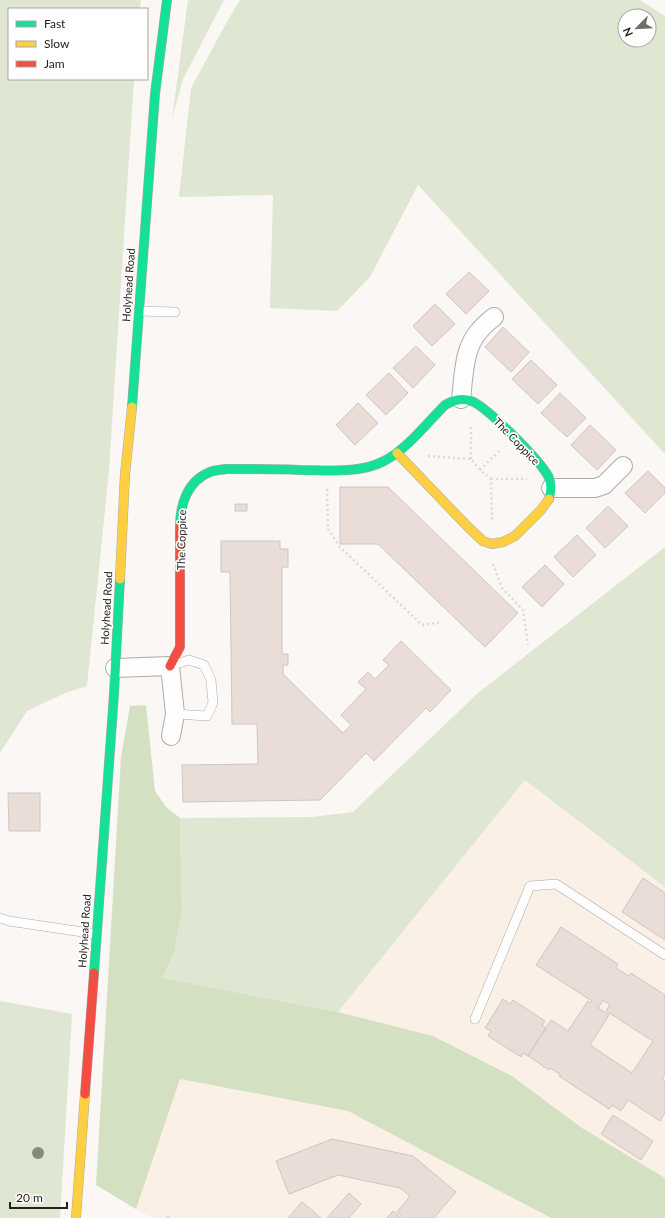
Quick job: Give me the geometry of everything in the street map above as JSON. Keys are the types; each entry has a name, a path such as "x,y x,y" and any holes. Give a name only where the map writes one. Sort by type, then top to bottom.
{"main road":[{"name":"Holyhead Road","path":"76,1218 115,668 125,474 134,382 155,94 167,0"},
{"name":"The Coppice","path":"170,666 180,647 180,513 182,502 186,493 192,486 200,478 211,472 226,469 327,470 372,466 384,462 397,453 445,405 453,400 467,400 484,407 536,459 546,472 550,484"},
{"path":"397,453 469,528 483,540 492,544 503,542 515,536 541,510 550,498 550,484"}],"street":[{"path":"467,400 467,355 472,342 480,330 494,317"},
{"path":"550,484 595,488 604,485 623,466"},
{"path":"115,668 170,666 175,714 171,736"}],"lane":[{"path":"139,311 175,312"},
{"path":"170,666 190,660 204,665 211,680 213,703 207,716 175,714"},
{"path":"475,1019 530,886 556,884 665,955"},
{"path":"0,918 9,921 96,934"}],"path":[{"path":"467,400 470,459"},
{"path":"480,470 513,436"},
{"path":"327,470 328,529 340,547 422,625 442,622"},
{"path":"491,479 550,484"},
{"path":"168,1213 168,1218"}],"shaded area":[{"path":"525,780 665,887 665,1178 582,1128 512,1076 433,1036 338,1012"},
{"path":"180,1079 348,1111 551,1218 153,1218 136,1209"}],"green space":[{"path":"0,0 141,0 140,8 8,8 8,80 134,80 109,470 87,686 65,693 27,711 0,753"},
{"path":"188,0 224,0 183,79 172,119"},
{"path":"240,0 640,0 652,8 617,8 617,48 657,48 657,11 665,16 665,454 418,185 370,277 337,311 270,308 273,195 179,197 191,88"},
{"path":"665,547 665,887 525,780 338,1012 163,978 175,949 182,911 180,818 312,817 353,812 478,693"},
{"path":"146,705 155,791 166,807 180,818 182,911 175,949 163,978 338,1012 433,1036 512,1076 582,1128 665,1178 665,1218 551,1218 348,1111 180,1079 136,1209 96,1185 121,757 130,706"},
{"path":"0,1001 72,1014 60,1218 0,1218"}],"building":[{"path":"469,272 489,291 466,314 446,294"},
{"path":"435,304 455,324 432,346 413,326"},
{"path":"503,327 529,352 511,372 485,347"},
{"path":"416,346 435,365 413,388 393,368"},
{"path":"531,360 557,385 538,404 512,379"},
{"path":"389,373 408,393 386,415 366,395"},
{"path":"560,393 586,418 567,437 541,413"},
{"path":"358,403 378,423 355,445 336,425"},
{"path":"590,425 616,450 597,470 571,445"},
{"path":"648,471 665,488 665,493 645,513 625,493"},
{"path":"340,487 388,487 518,613 485,647 378,544 340,544"},
{"path":"235,504 247,504 247,511 235,511"},
{"path":"608,506 628,526 605,548 586,528"},
{"path":"577,535 596,555 573,577 554,557"},
{"path":"221,541 280,541 280,549 288,549 288,567 282,567 282,654 288,654 288,665 283,665 283,674 343,733 351,725 341,715 366,689 358,682 368,672 375,679 389,665 383,660 401,641 451,690 430,712 426,708 374,761 366,753 320,800 183,802 182,765 258,764 257,724 232,724 230,572 221,572"},
{"path":"545,565 564,584 542,607 522,587"},
{"path":"8,793 40,793 40,831 9,831"},
{"path":"643,878 665,893 665,940 622,912"},
{"path":"561,927 618,964 616,968 629,976 631,973 665,995 665,1075 662,1079 665,1081 665,1113 660,1121 628,1100 621,1111 612,1105 609,1109 559,1076 561,1075 550,1068 549,1070 528,1056 551,1020 568,1031 588,1001 590,1003 592,1001 536,965","holes":["603,1000 610,1005 606,1011 653,1041 632,1073 590,1045 609,1015 598,1008"]},
{"path":"503,999 510,1004 513,1000 545,1021 542,1025 546,1028 528,1056 523,1053 521,1057 488,1036 491,1031 485,1028"},
{"path":"613,1115 653,1141 641,1160 601,1134"},
{"path":"332,1139 413,1156 456,1192 434,1218 404,1218 397,1212 410,1196 400,1188 338,1175 289,1194 276,1161"},
{"path":"349,1193 361,1204 349,1218 327,1218"},
{"path":"302,1202 321,1218 288,1218"},
{"path":"393,1211 401,1218 387,1218"}],"traffic: fast":[{"path":"132,407 155,94 167,0"},
{"path":"180,527 181,510 186,495 196,481 210,472 226,469 332,471 354,470 375,465 384,461 400,450 445,405 461,400 471,401 478,405 513,435 536,460 550,480 551,488 549,499"},
{"path":"94,973 114,694 120,579"}],"traffic: slow":[{"path":"120,579 125,474 132,407"},
{"path":"397,453 469,528 483,541 492,544 503,542 515,536 541,510 549,499"},
{"path":"76,1218 85,1094"}],"traffic: jam":[{"path":"170,666 180,647 180,527"},
{"path":"85,1094 94,973"}]}
